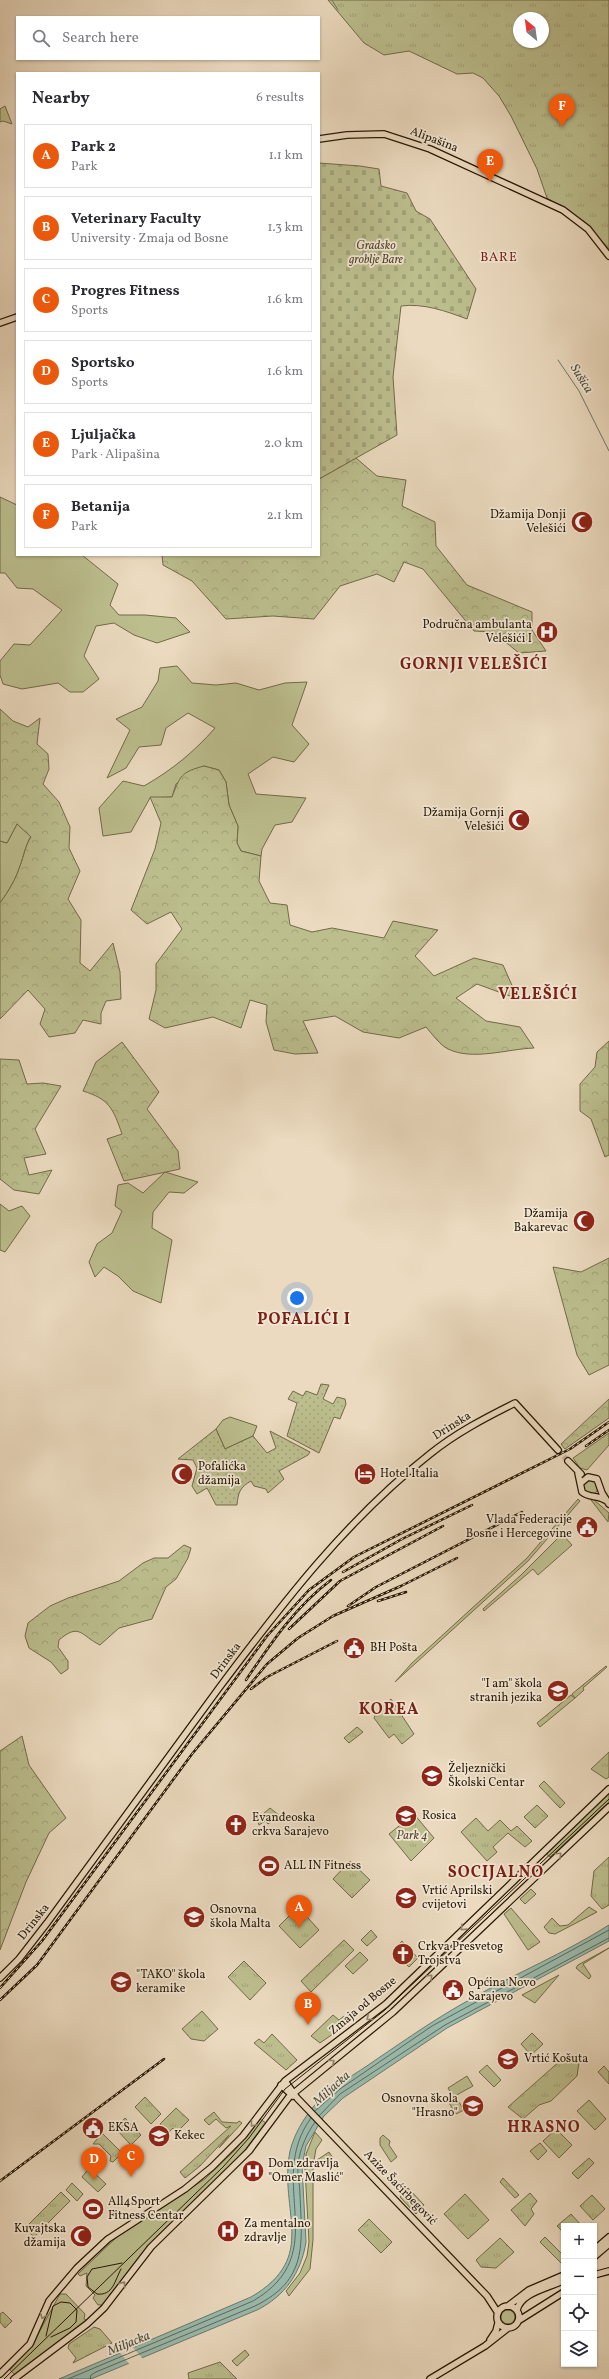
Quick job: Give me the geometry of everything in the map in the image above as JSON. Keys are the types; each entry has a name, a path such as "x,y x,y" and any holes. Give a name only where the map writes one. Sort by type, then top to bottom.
{"main road":[{"name":"Alipašina","path":"320,140 353,134 384,134 430,149 563,210 588,229 609,256"},
{"path":"0,323 16,317"},
{"name":"Drinska","path":"0,1978 19,1959 48,1923 208,1703 308,1574 358,1519 429,1454 471,1426 514,1403 558,1450"},
{"path":"568,1461 578,1473 586,1478"},
{"path":"578,1473 581,1489 585,1494 594,1495 607,1502"},
{"path":"581,1483 586,1478 591,1476 597,1479 607,1502"},
{"path":"594,1495 600,1487"},
{"name":"Zmaja od Bosne","path":"0,2374 30,2344 50,2301 77,2268 115,2234 185,2189 212,2167 243,2136 283,2083 386,2004 609,1789"},
{"name":"Zmaja od Bosne","path":"14,2379 87,2324 104,2308 151,2247 246,2155 293,2094 393,2012 609,1808"},
{"name":"Azize Šaćirbegović","path":"283,2083 487,2296 498,2313"},
{"path":"597,2247 609,2237"},
{"path":"597,2254 609,2244"},
{"path":"597,2274 609,2271"},
{"path":"485,2346 496,2331 498,2313 529,2290 561,2276"},
{"path":"518,2321 519,2304 527,2297 561,2281"},
{"path":"430,2379 485,2346 508,2328 514,2326 518,2321 561,2294"},
{"name":"Azize Šaćirbegović","path":"487,2296 507,2306"},
{"path":"507,2306 525,2314 535,2310"},
{"path":"498,2323 508,2328"}],"green space":[{"path":"328,0 609,0 609,249 585,222 547,198 537,169 511,116 499,96 483,78 473,73 457,74 409,51 384,55 364,43"},
{"path":"5,106 12,124 3,121 0,122 0,109"},
{"name":"Gradsko groblje Bare","path":"320,163 379,169 381,186 407,193 416,211 430,219 476,289 467,319 426,307 409,305 401,306 393,377 397,435 320,478"},
{"path":"356,458 377,476 406,480 402,506 435,522 436,546 467,585 532,612 532,630 546,651 519,653 493,632 474,631 423,569 404,562 394,582 377,574 340,586 314,619 273,616 226,619 192,581 163,565 162,556 320,556 320,478"},
{"path":"0,497 16,505 16,556 83,556 118,584 110,605 119,615 145,615 176,618 190,632 157,643 134,635 114,623 96,626 84,656 99,679 83,692 70,692 58,683 22,689 3,684 0,675 0,661 14,644 30,645 62,610 33,589 17,588 5,573 0,573"},
{"path":"177,666 192,683 216,685 236,683 259,690 285,683 307,682 292,725 309,744 294,762 273,757 248,774 256,794 306,798 292,822 275,825 262,849 261,856 241,851 237,843 238,826 229,805 226,782 219,770 204,766 176,784 172,797 150,798 131,832 103,836 99,808 123,781 144,786 164,774 182,760 215,728 188,713 166,728 161,745 139,747 126,768 107,778 130,730 116,719 142,707 158,681 160,668"},
{"path":"0,709 13,721 28,727 40,718 37,744 48,754 49,769 43,784 59,802 70,827 69,848 80,871 68,899 81,920 80,963 90,971 113,943 120,972 121,999 106,1001 101,1013 101,1024 83,1020 75,1033 49,1037 40,1024 45,1009 28,990 0,1019 0,903 16,876 31,837 17,824 7,843 0,841"},
{"path":"204,766 219,770 226,782 229,805 238,826 237,843 241,851 261,856 259,881 270,903 287,905 290,925 312,932 332,928 384,938 393,921 438,930 415,956 434,976 474,958 503,965 518,999 477,984 456,998 486,1021 520,1027 534,1048 468,1054 448,1049 436,1039 426,1027 399,1038 363,1032 335,1016 303,1021 318,1053 295,1054 274,1050 266,1022 267,1005 250,1000 241,1028 213,1017 165,1028 149,1019 156,990 156,964 182,929 171,912 147,924 131,910 155,849 161,823 150,797 172,797 182,776 190,770"},
{"path":"17,824 31,836 16,876 0,903 0,841 7,843"},
{"path":"609,1041 609,1155 605,1157 591,1119 580,1111 580,1084 595,1067 597,1052"},
{"path":"122,1042 159,1092 147,1109 178,1151 180,1169 124,1181 107,1139 122,1134 116,1117 109,1106 99,1097 83,1091 96,1062"},
{"path":"0,1059 19,1060 27,1084 43,1083 61,1086 35,1129 46,1154 24,1158 29,1175 52,1170 39,1194 14,1190 0,1179"},
{"path":"165,1172 198,1182 184,1193 169,1192 153,1212 152,1228 172,1240 161,1303 133,1291 118,1276 104,1267 95,1277 89,1262 97,1244 112,1233 122,1211 115,1206 118,1185 128,1183 143,1193"},
{"path":"0,1204 9,1211 22,1206 30,1216 5,1252 0,1250"},
{"path":"609,1258 609,1365 589,1375 577,1355 553,1267 581,1272"},
{"path":"321,1384 329,1385 323,1399 333,1404 337,1397 345,1399 346,1404 340,1419 334,1417 319,1453 287,1436 297,1403 288,1399 293,1391 303,1396 306,1391 317,1395"},
{"path":"609,1399 609,1418 565,1449 561,1444"},
{"path":"230,1417 257,1426 253,1436 225,1449 216,1429 223,1420"},
{"path":"216,1429 225,1449 253,1436 267,1453 276,1448 270,1431 310,1452 308,1455 279,1471 284,1479 268,1493 266,1489 254,1486 251,1481 240,1491 237,1505 216,1505 207,1488 197,1494 192,1486 197,1468 193,1460 178,1459"},
{"path":"609,1433 609,1445 587,1470 580,1468 573,1458"},
{"path":"590,1479 596,1481 598,1487 596,1493 590,1495 584,1493 582,1487 584,1481"},
{"path":"578,1499 580,1501 528,1561 395,1682 412,1663 527,1558"},
{"path":"593,1499 609,1513 608,1522 591,1500"},
{"path":"562,1534 572,1545 538,1575 533,1569 484,1611 483,1609 521,1575"},
{"path":"184,1545 191,1548 188,1558 176,1579 166,1587 152,1619 119,1628 100,1645 80,1632 76,1631 66,1635 59,1640 58,1647 68,1661 68,1669 61,1674 51,1662 29,1648 25,1636 28,1623 50,1606 68,1598 119,1581 143,1563 154,1558 168,1558"},
{"path":"606,1666 607,1667 583,1688 584,1690 575,1698 572,1694"},
{"path":"571,1695 575,1698 540,1727 537,1723"},
{"path":"391,1699 414,1734 402,1744 394,1734 389,1738 374,1718 376,1713"},
{"path":"357,1727 363,1732 349,1743 344,1738"},
{"path":"22,1736 29,1765 66,1818 49,1833 26,1882 0,1950 0,1751"},
{"path":"609,1752 609,1777 606,1779 591,1769"},
{"path":"544,1781 565,1803 560,1808 539,1786"},
{"path":"609,1791 609,1802 550,1857 545,1853"},
{"path":"537,1805 548,1816 535,1828 524,1817"},
{"path":"270,1808 280,1816 268,1824 265,1821 259,1825 257,1819"},
{"name":"Park 4","path":"414,1814 434,1838 411,1861 389,1834"},
{"path":"476,1818 488,1831 500,1820 511,1831 517,1826 532,1841 525,1847 508,1833 493,1847 497,1852 487,1861 461,1832"},
{"path":"609,1857 609,1905 602,1909 591,1896 594,1871"},
{"path":"350,1861 370,1880 352,1898 333,1879"},
{"path":"531,1889 536,1894 525,1904 520,1899"},
{"path":"298,1907 319,1930 300,1948 279,1926"},
{"path":"589,1907 597,1912 555,1934 549,1933 544,1927 552,1918 560,1926 568,1925"},
{"path":"511,1908 540,1942 528,1950 504,1914"},
{"path":"371,1930 377,1937 367,1946 361,1940"},
{"path":"344,1940 354,1950 311,1992 301,1981"},
{"path":"402,1941 418,1958 409,1967 392,1951"},
{"path":"609,1948 583,1964 591,1976 589,1979 576,1968 578,1965"},
{"path":"360,1952 368,1960 353,1974 345,1966"},
{"path":"244,1961 266,1983 250,2000 228,1977"},
{"path":"559,1975 535,2003 522,1995"},
{"path":"202,2011 218,2029 204,2041 191,2039 182,2029"},
{"path":"333,2015 339,2020 344,2016 350,2022 320,2043 311,2036"},
{"path":"532,2033 543,2044 531,2055 521,2044"},
{"path":"272,2034 297,2060 286,2070 254,2043 259,2039 264,2043"},
{"path":"570,2052 579,2063 577,2076 551,2101 539,2105 523,2119 508,2107"},
{"path":"487,2065 501,2080 494,2087 479,2072"},
{"path":"604,2066 609,2072 609,2084 598,2072"},
{"path":"467,2076 473,2086 453,2097 448,2088"},
{"path":"145,2097 161,2114 151,2124 135,2107"},
{"path":"457,2099 464,2110 456,2114 449,2103"},
{"path":"589,2100 606,2119 595,2130 577,2111"},
{"path":"176,2108 189,2120 177,2132 173,2128 168,2133 160,2124"},
{"path":"214,2112 222,2122 237,2123 239,2121 242,2123 219,2148 229,2135 200,2166 185,2178 180,2172 231,2126 226,2128 216,2119 209,2125 204,2120"},
{"path":"125,2118 141,2135 131,2145 115,2128"},
{"path":"260,2119 266,2123 238,2159 146,2249 103,2305 98,2305 93,2298 95,2295 86,2286 87,2273 80,2276 78,2274 119,2235 205,2179 236,2149"},
{"path":"556,2129 572,2145 559,2158 543,2141"},
{"path":"315,2132 322,2140 316,2149 313,2166 313,2240 310,2269 289,2296 286,2291 300,2273 307,2256 309,2242 305,2169 306,2154"},
{"path":"102,2133 122,2153 113,2162 110,2161 111,2156 99,2144 93,2144"},
{"path":"383,2135 390,2141 389,2145 397,2157 391,2162 380,2145 380,2138"},
{"path":"540,2143 547,2151 538,2160 530,2151"},
{"path":"329,2152 333,2158 320,2167 317,2160"},
{"path":"589,2158 594,2163 578,2179 572,2173"},
{"path":"89,2168 106,2184 98,2192 82,2177"},
{"path":"503,2178 519,2195 515,2198 500,2182"},
{"path":"72,2183 83,2194 77,2201 66,2190"},
{"path":"408,2188 424,2205 416,2214 400,2197"},
{"path":"61,2192 70,2201 34,2237 25,2228"},
{"path":"530,2193 537,2201 531,2209 534,2214 525,2226 511,2210"},
{"path":"465,2194 489,2220 468,2239 444,2214"},
{"path":"592,2195 605,2209 593,2220 580,2206"},
{"path":"571,2214 579,2223 561,2223 561,2230 557,2226"},
{"path":"369,2219 392,2242 381,2253 358,2230"},
{"path":"545,2237 561,2253 561,2263 540,2242"},
{"path":"500,2238 514,2252 496,2268 481,2267 476,2260"},
{"path":"60,2294 66,2294 85,2314 84,2319 86,2320 15,2375 10,2370 32,2345"},
{"path":"505,2310 511,2310 515,2314 515,2320 511,2324 505,2324 501,2320 501,2314"},
{"path":"3,2312 12,2321 5,2328 0,2322 0,2314"},
{"path":"94,2327 100,2329 112,2343 73,2363 76,2358 68,2348 69,2344"},
{"path":"245,2350 249,2355 237,2366 232,2361"},
{"path":"220,2362 237,2379 189,2379 188,2373"}],"water":[{"name":"Miljacka","path":"609,1925 609,1941 447,2028 343,2098 324,2116 306,2146 302,2166 306,2242 304,2253 296,2273 276,2298 257,2310 91,2379 59,2379 251,2297 272,2282 285,2266 290,2249 292,2232 288,2173 290,2151 299,2127 314,2106 344,2081 447,2013 575,1945"}],"pier":[{"path":"131,2345 143,2359 130,2365 118,2350"}],"waterway":[{"name":"Sušica","path":"332,0 338,10"},
{"name":"Sušica","path":"558,360 579,391 609,451"}],"tunnel":[{"path":"558,1450 568,1461"}],"tram line":[{"path":"4,2379 223,2167 249,2138 285,2089 385,2010 609,1799"},
{"path":"121,2269 113,2286 107,2292 97,2294 88,2287 87,2277 92,2269 122,2263"},
{"path":"46,2336 53,2306 61,2302 70,2303 77,2310 76,2322 70,2328 51,2337"}],"railway":[{"path":"0,1988 42,1941 267,1636 309,1590 354,1557 570,1449 609,1422"},
{"path":"586,1446 609,1430"},
{"path":"343,1572 402,1539 472,1505"},
{"path":"348,1606 376,1587 522,1512"},
{"path":"289,1629 340,1581 443,1526"},
{"path":"0,2000 37,1965 192,1754 267,1664 298,1638 333,1616 401,1586 457,1558"},
{"path":"246,1680 284,1626 306,1602 331,1580"},
{"path":"378,1601 406,1592"},
{"path":"251,1689 267,1677 337,1641"},
{"path":"0,2181 164,2059"}],"place":[{"name":"Betanija","path":"562,127"},
{"name":"Ljuljačka","path":"490,182"},
{"name":"Džamija Donji Velešići","path":"582,522"},
{"name":"Područna ambulanta Velešići I","path":"547,632"},
{"name":"Džamija Gornji Velešići","path":"519,820"},
{"name":"Džamija Bakarevac","path":"584,1221"},
{"name":"Pofalićka džamija","path":"182,1474"},
{"name":"Hotel Italia","path":"365,1474"},
{"name":"Vlada Federacije Bosne i Hercegovine","path":"587,1527"},
{"name":"BH Pošta","path":"354,1648"},
{"name":"\"I am\" škola stranih jezika","path":"558,1691"},
{"name":"Željeznički Školski Centar","path":"432,1776"},
{"name":"Rosica","path":"406,1816"},
{"name":"Evanđeoska crkva Sarajevo","path":"236,1825"},
{"name":"ALL IN Fitness","path":"269,1866"},
{"name":"Vrtić Aprilski cvijetovi","path":"406,1898"},
{"name":"Osnovna škola Malta","path":"194,1917"},
{"name":"Park 2","path":"299,1928"},
{"name":"Crkva Presvetog Trojstva","path":"403,1954"},
{"name":"\"TAKO\" škola keramike","path":"121,1982"},
{"name":"Općina Novo Sarajevo","path":"453,1990"},
{"name":"Veterinary Faculty","path":"308,2025"},
{"name":"Vrtić Košuta","path":"508,2059"},
{"name":"Osnovna škola \"Hrasno\"","path":"473,2106"},
{"name":"EKSA","path":"93,2128"},
{"name":"Kekec","path":"159,2136"},
{"name":"Dom zdravlja \"Omer Maslić\"","path":"253,2171"},
{"name":"Progres Fitness","path":"131,2177"},
{"name":"Sportsko","path":"94,2180"},
{"name":"All4Sport Fitness Centar","path":"93,2209"},
{"name":"Za mentalno zdravlje","path":"228,2231"},
{"name":"Kuvajtska džamija","path":"81,2236"}],"district":[{"name":"BARE","path":"499,258"},
{"name":"GORNJI VELEŠIĆI","path":"474,665"},
{"name":"VELEŠIĆI","path":"538,995"},
{"name":"POFALIĆI I","path":"304,1320"},
{"name":"KOREA","path":"389,1710"},
{"name":"SOCIJALNO","path":"496,1873"},
{"name":"HRASNO","path":"544,2128"}]}
